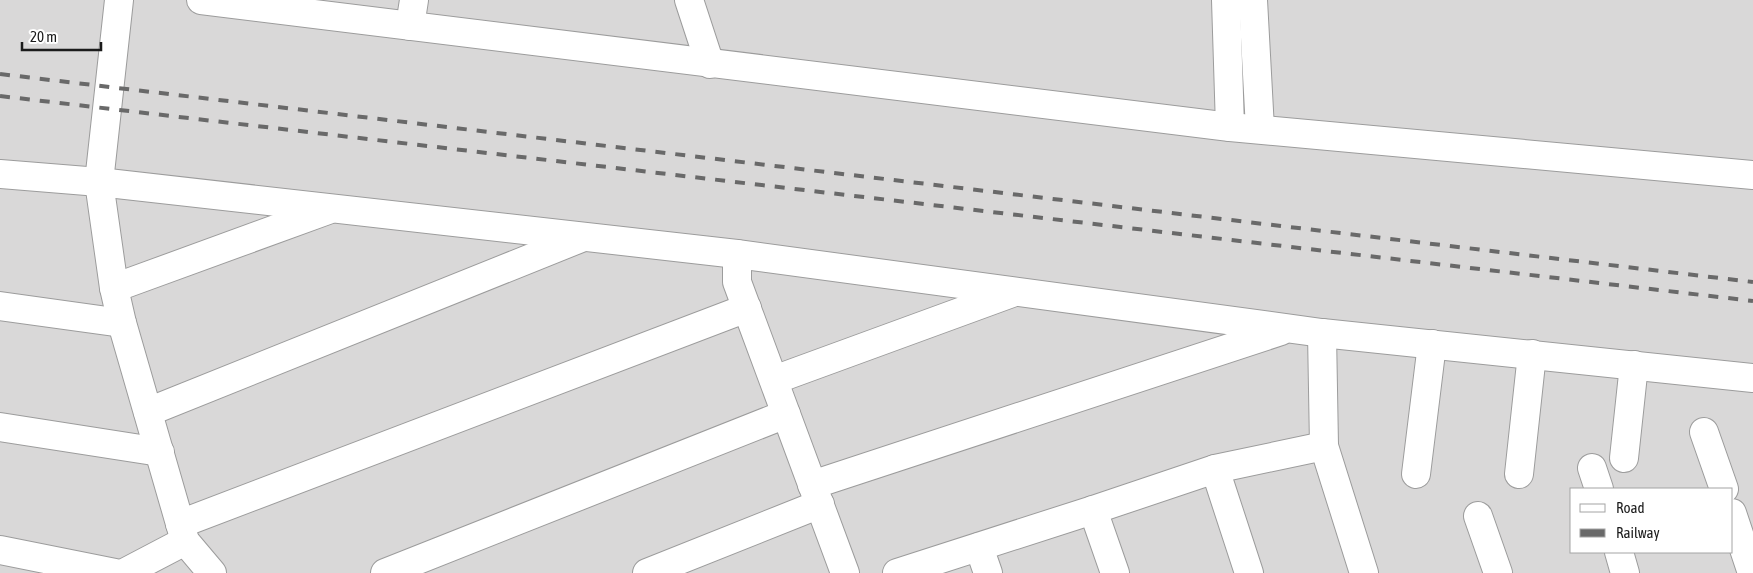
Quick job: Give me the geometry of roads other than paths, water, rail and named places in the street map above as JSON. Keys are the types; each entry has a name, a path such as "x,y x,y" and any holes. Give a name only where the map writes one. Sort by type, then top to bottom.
{"street":[{"path":"120,0 99,182 114,288 122,323 182,533 212,573"},
{"path":"201,0 412,13 710,64 1230,127 1753,175"},
{"path":"689,0 710,64"},
{"path":"1226,0 1230,127"},
{"path":"1253,0 1260,129"},
{"path":"0,174 99,182 584,236 737,254 1322,333 1753,378"},
{"path":"114,288 334,208"},
{"path":"148,412 584,236"},
{"path":"737,254 737,282 845,573"},
{"path":"774,380 1014,292"},
{"path":"0,306 122,323"},
{"path":"124,573 182,533 747,308"},
{"path":"648,573 816,494 1289,328"},
{"path":"1322,333 1324,446 1364,573"},
{"path":"1416,474 1432,344"},
{"path":"1519,474 1532,354"},
{"path":"1624,458 1634,365"},
{"path":"386,573 786,414"},
{"path":"0,426 160,452"},
{"path":"1704,432 1724,488"},
{"path":"897,573 1215,469 1324,446"},
{"path":"1215,469 1249,573"},
{"path":"1093,510 1115,573"},
{"path":"1733,515 1752,573"},
{"path":"1478,516 1498,573"},
{"path":"979,547 988,573"},
{"path":"0,550 115,573"},
{"path":"1619,553 1625,573"}],"railway":[{"path":"0,74 1753,282"},
{"path":"0,96 1753,301"}]}
